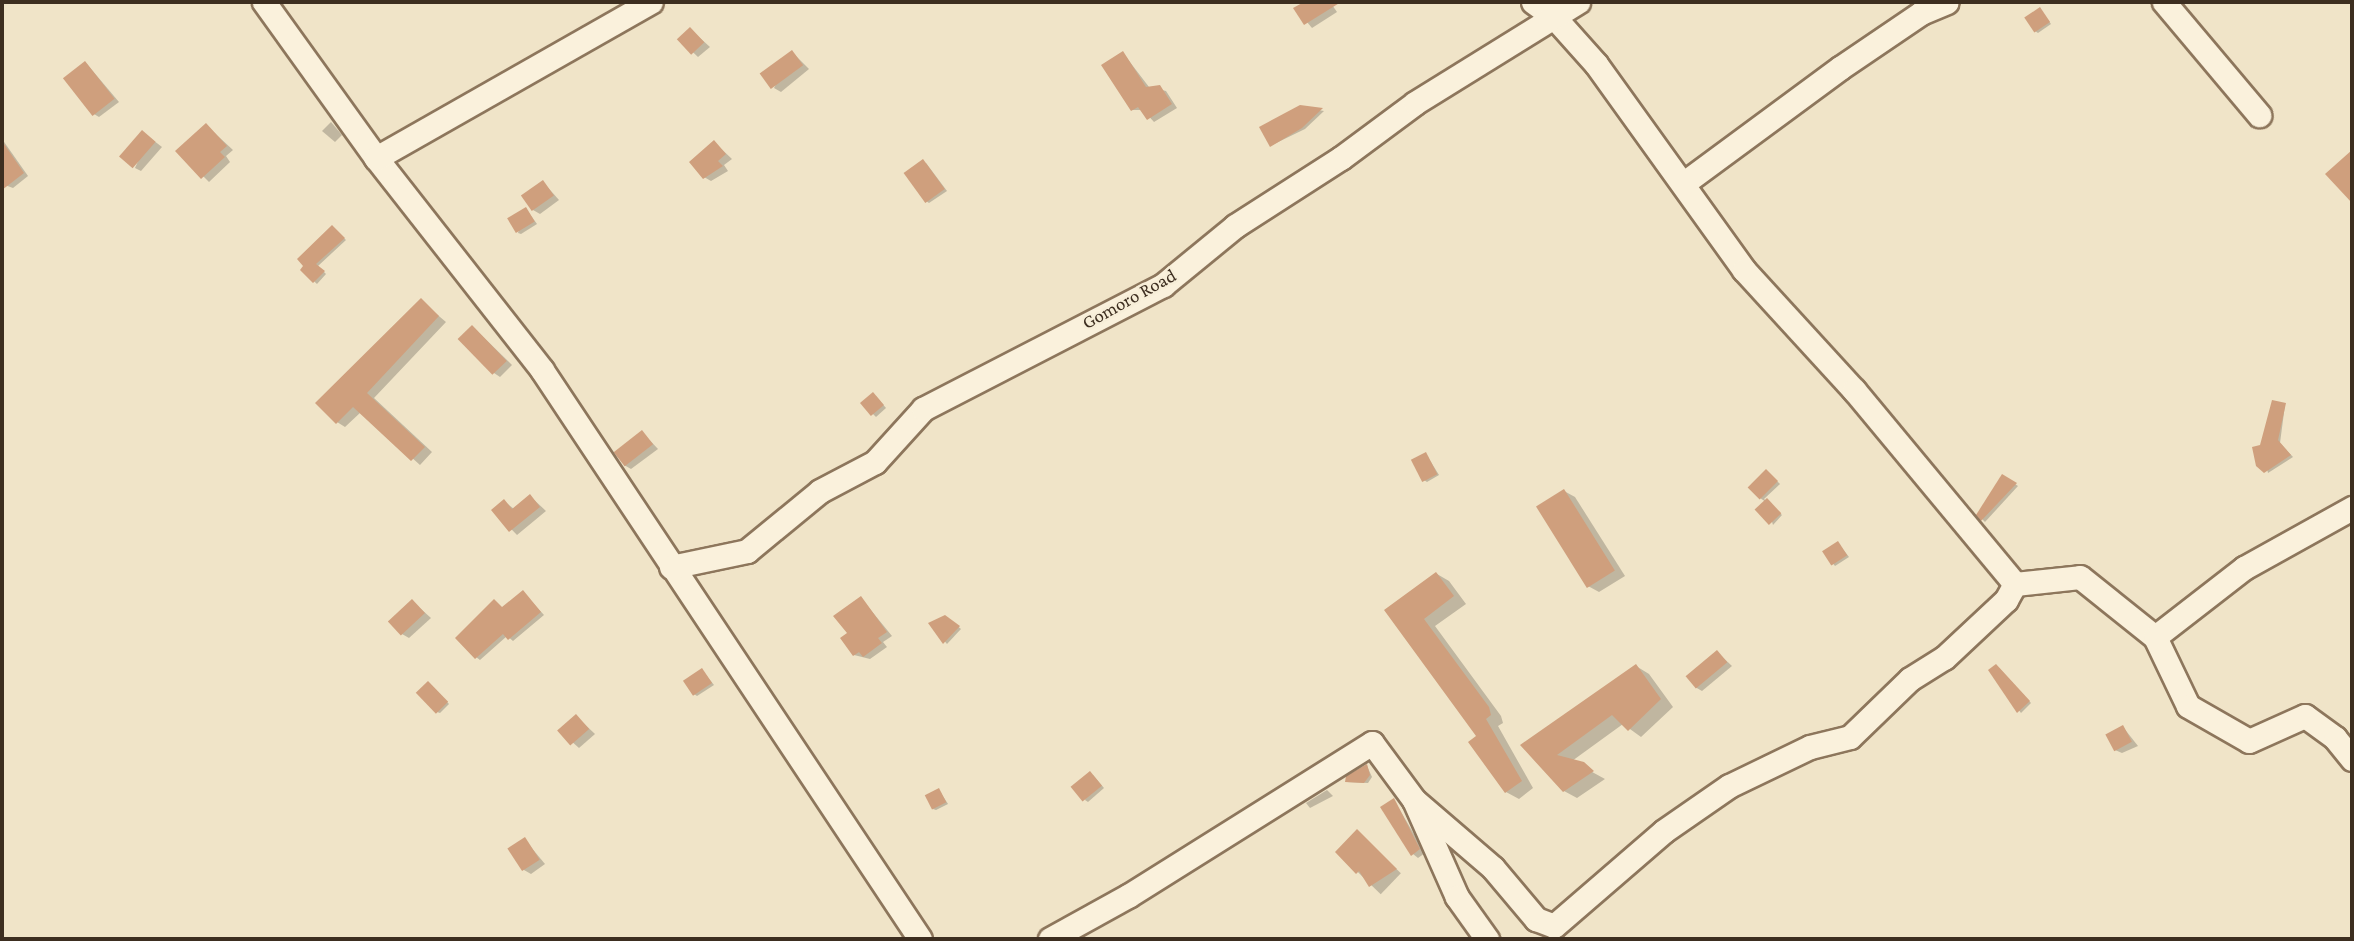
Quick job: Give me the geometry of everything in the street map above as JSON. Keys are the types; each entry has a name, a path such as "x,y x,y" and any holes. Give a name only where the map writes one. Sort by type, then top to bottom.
{"street":[{"path":"264,2 376,158 542,370 671,568 920,939"},
{"path":"376,158 651,2"},
{"path":"1533,2 1554,18 1596,64 1744,270 1854,390 2015,584"},
{"name":"Gomoro Road","path":"671,568 747,551 820,491 875,462 923,409 1163,285 1236,226 1341,158 1415,103 1578,2"},
{"path":"1684,183 1840,68 1921,13 1947,2"},
{"path":"2164,2 2259,115"},
{"path":"2155,637 2244,568 2352,508"},
{"path":"2015,584 2080,577 2155,637 2188,706 2249,741 2305,716 2335,738 2352,759"},
{"path":"1414,800 1493,867 1536,919 1554,926 1664,831 1729,786 1810,747 1850,737 1910,680 1953,650 2006,600 2015,584"},
{"path":"1050,939 1128,896 1372,743 1414,800 1457,897 1487,939"}],"building":[{"path":"1304,2 1341,2 1304,25 1293,8"},
{"path":"2040,7 2050,22 2034,33 2024,18"},
{"path":"690,27 704,42 691,55 677,39"},
{"path":"792,50 803,65 771,89 760,74"},
{"path":"1123,51 1146,87 1160,85 1172,104 1147,120 1138,107 1131,111 1101,65"},
{"path":"85,61 115,99 92,116 63,78"},
{"path":"1300,105 1323,108 1302,128 1270,147 1259,127"},
{"path":"206,123 227,146 220,152 225,157 201,179 175,151"},
{"path":"142,130 156,142 133,168 119,156"},
{"path":"714,140 726,154 718,161 723,166 703,179 689,162"},
{"path":"2,141 24,173 2,190"},
{"path":"2352,150 2352,203 2325,174"},
{"path":"923,159 945,189 925,203 904,173"},
{"path":"543,180 554,196 532,211 521,195"},
{"path":"526,207 535,222 516,233 507,218"},
{"path":"332,225 345,238 316,264 325,271 313,283 300,270 303,266 297,259"},
{"path":"421,298 439,316 367,393 425,447 411,461 353,407 336,424 315,403"},
{"path":"472,325 507,361 492,375 458,339"},
{"path":"873,392 884,405 871,416 860,403"},
{"path":"2272,400 2286,403 2278,440 2291,455 2264,473 2256,466 2252,447 2260,445"},
{"path":"642,430 653,444 625,466 614,452"},
{"path":"1426,452 1437,474 1422,482 1411,460"},
{"path":"1766,469 1778,481 1760,499 1748,487"},
{"path":"2002,474 2017,483 1981,521 1976,515"},
{"path":"1564,489 1615,570 1587,588 1536,506"},
{"path":"530,494 540,507 509,532 491,510 504,499 512,509"},
{"path":"1767,498 1781,513 1769,525 1755,510"},
{"path":"1838,541 1847,555 1831,566 1822,551"},
{"path":"1436,572 1454,596 1424,619 1489,707 1491,715 1486,719 1522,781 1505,793 1468,742 1476,736 1384,610"},
{"path":"523,590 541,612 508,640 503,634 475,659 455,638 494,599 502,607"},
{"path":"861,596 887,632 878,638 882,643 863,657 859,652 853,656 840,638 847,633 833,616"},
{"path":"412,599 425,613 401,635 388,622"},
{"path":"945,615 960,626 943,644 928,623"},
{"path":"1717,650 1727,662 1696,689 1686,676"},
{"path":"1636,664 1661,699 1628,731 1612,715 1557,755 1584,762 1594,771 1563,792 1520,745"},
{"path":"1996,664 2030,701 2017,713 1988,670"},
{"path":"702,668 712,683 693,696 683,681"},
{"path":"428,681 448,702 436,714 416,693"},
{"path":"576,714 589,729 570,745 557,730"},
{"path":"2123,725 2132,742 2114,751 2105,734"},
{"path":"1367,764 1370,775 1364,783 1345,782 1346,776"},
{"path":"1090,771 1102,786 1083,801 1071,787"},
{"path":"939,788 946,802 932,810 925,795"},
{"path":"1394,798 1420,849 1411,856 1380,807"},
{"path":"1357,829 1397,869 1369,887 1359,871 1356,874 1335,852"},
{"path":"525,837 540,860 522,871 507,848"}]}
